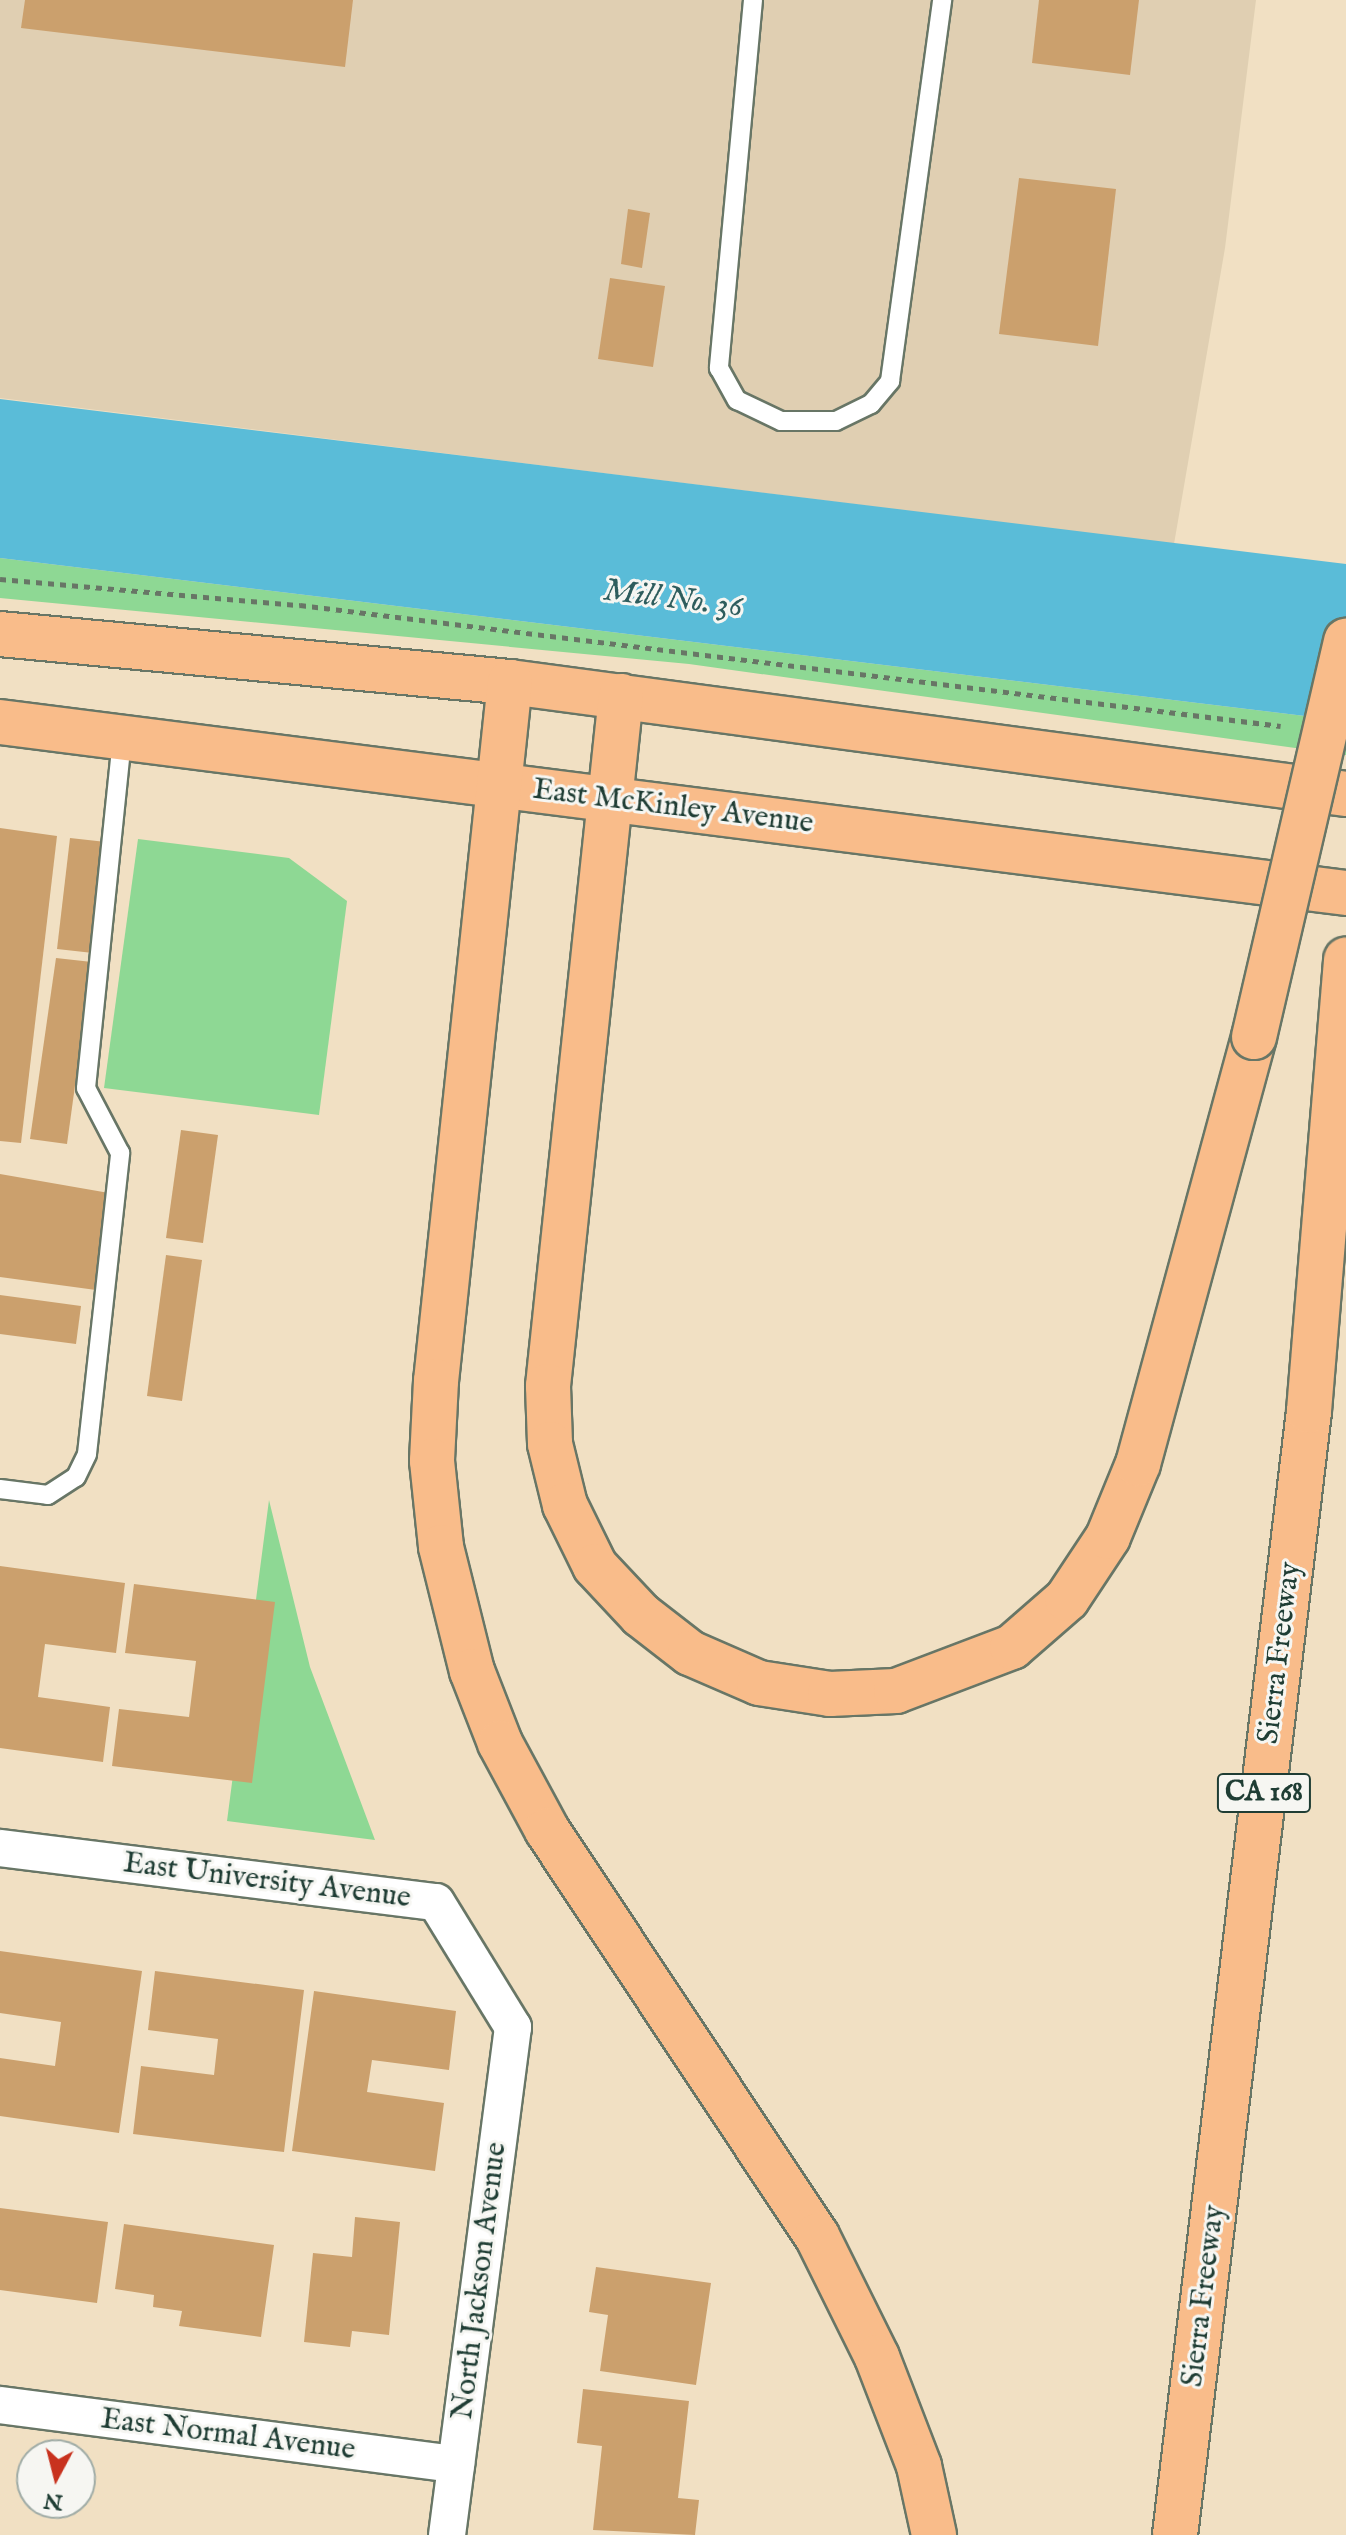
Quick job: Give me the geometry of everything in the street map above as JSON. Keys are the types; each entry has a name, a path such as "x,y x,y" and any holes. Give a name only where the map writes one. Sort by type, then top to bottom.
{"main road":[{"path":"0,634 510,682 1346,794"},
{"path":"621,696 549,1370 550,1444 565,1505 595,1566 641,1615 690,1653 759,1683 830,1694 896,1691 1012,1647 1067,1599 1108,1537 1138,1464 1254,1037 1346,641"},
{"path":"510,682 434,1421 441,1547 464,1640 500,1743 547,1830 817,2236 877,2357 919,2466 934,2535"},
{"name":"East McKinley Avenue","path":"0,722 1346,893"},
{"name":"Sierra Freeway","path":"1175,2535 1309,1411 1335,1050 1346,960"}],"street":[{"name":"East University Avenue","path":"0,1848 436,1902 513,2027"},
{"name":"North Jackson Avenue","path":"447,2535 513,2027"},
{"name":"East Normal Avenue","path":"0,2405 456,2464"}],"lane":[{"path":"753,0 719,368 737,400 795,421 836,421 871,404 890,381 942,0"},
{"path":"0,1489 48,1495 76,1477 87,1454 120,1153 86,1088 122,737"}],"path":[{"path":"0,579 316,607 1298,728"}],"shaded area":[{"path":"0,0 1256,0 1225,248 1174,544 0,398"}],"green space":[{"path":"0,558 1346,721 1346,755 689,664 0,598"},
{"path":"138,839 289,858 347,901 319,1115 104,1088"},
{"path":"269,1500 310,1667 375,1840 227,1821"}],"water":[{"name":"Mill No. 36","path":"0,399 1346,564 1346,721 0,558"}],"building":[{"path":"25,0 353,0 345,67 21,28"},
{"path":"1039,0 1139,0 1130,75 1032,63"},
{"path":"1019,178 1116,189 1098,346 999,334"},
{"path":"628,209 650,213 642,268 621,264"},
{"path":"610,278 665,286 653,367 598,359"},
{"path":"0,828 57,836 21,1143 0,1141"},
{"path":"70,838 106,842 93,953 57,949"},
{"path":"56,958 92,962 67,1144 30,1139"},
{"path":"181,1130 218,1135 203,1243 166,1238"},
{"path":"0,1174 109,1193 96,1290 0,1277"},
{"path":"166,1255 202,1260 182,1401 147,1396"},
{"path":"0,1295 81,1306 76,1344 0,1334"},
{"path":"0,1566 125,1583 116,1653 45,1644 38,1697 110,1707 103,1762 0,1748"},
{"path":"134,1584 275,1602 252,1783 112,1766 119,1709 189,1717 196,1661 125,1653"},
{"path":"0,1951 142,1971 119,2133 0,2116 0,2058 55,2066 61,2022 0,2013"},
{"path":"155,1971 304,1990 284,2152 133,2134 141,2066 214,2075 218,2039 148,2030"},
{"path":"314,1991 456,2011 449,2070 372,2060 367,2092 444,2103 435,2171 292,2151"},
{"path":"0,2208 108,2222 97,2303 0,2290"},
{"path":"355,2217 400,2222 389,2335 352,2331 350,2347 304,2342 313,2253 352,2257"},
{"path":"124,2224 274,2245 261,2337 179,2326 182,2311 153,2307 154,2295 115,2289"},
{"path":"596,2267 711,2283 696,2385 600,2371 608,2315 589,2312"},
{"path":"583,2389 689,2401 678,2498 699,2500 695,2535 593,2530 602,2446 577,2443"}]}
